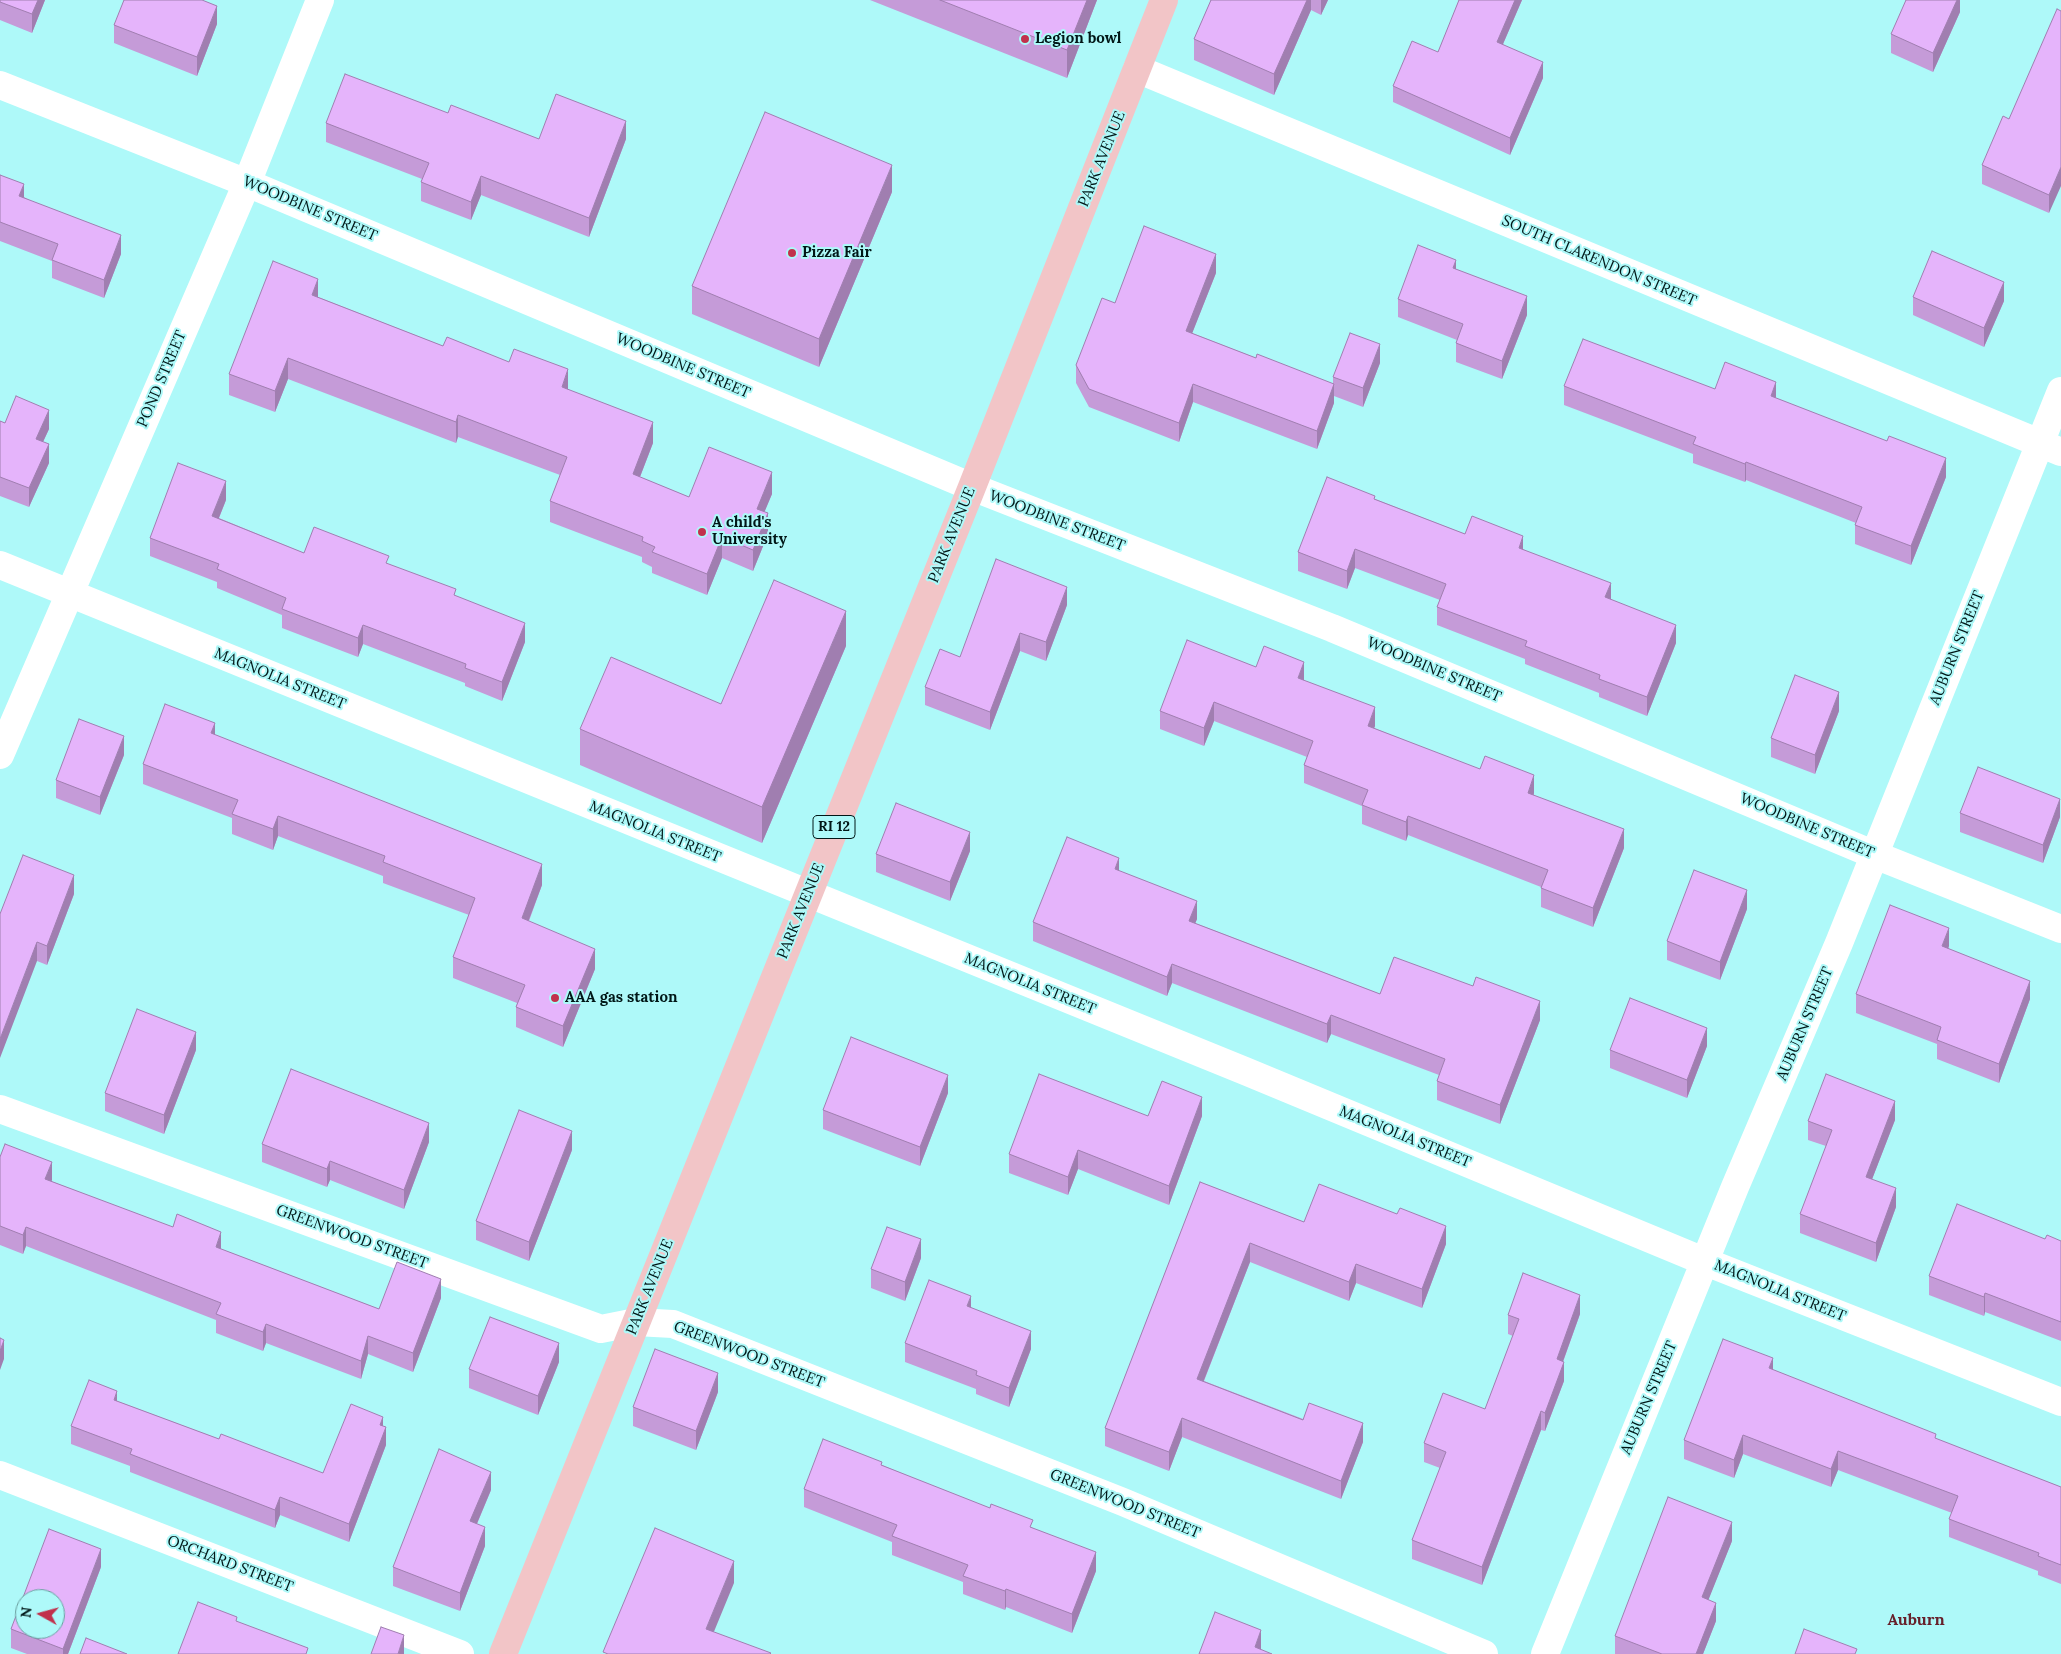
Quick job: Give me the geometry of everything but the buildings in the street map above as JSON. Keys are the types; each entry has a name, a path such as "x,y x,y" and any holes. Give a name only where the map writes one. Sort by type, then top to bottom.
{"main road":[{"name":"PARK AVENUE","path":"503,1654 972,487 1164,0"}],"street":[{"name":"POND STREET","path":"0,755 247,183 320,0"},
{"name":"SOUTH CLARENDON STREET","path":"1137,69 2050,448"},
{"name":"WOODBINE STREET","path":"0,85 247,183 972,487 1332,628 1875,854 2061,929"},
{"name":"AUBURN STREET","path":"1545,1654 1735,1187 1875,854 2050,448 2061,392"},
{"name":"MAGNOLIA STREET","path":"0,565 1254,1075 1706,1262 2061,1402"},
{"name":"GREENWOOD STREET","path":"0,1109 601,1328 636,1322 672,1324 1113,1498 1484,1654"},
{"name":"ORCHARD STREET","path":"0,1475 460,1654"}],"place":[{"name":"Legion bowl","path":"1025,39"},
{"name":"Pizza Fair","path":"792,253"},
{"name":"A child's University","path":"702,532"},
{"name":"AAA gas station","path":"555,998"}],"district":[{"name":"Auburn","path":"1916,1620"}]}
